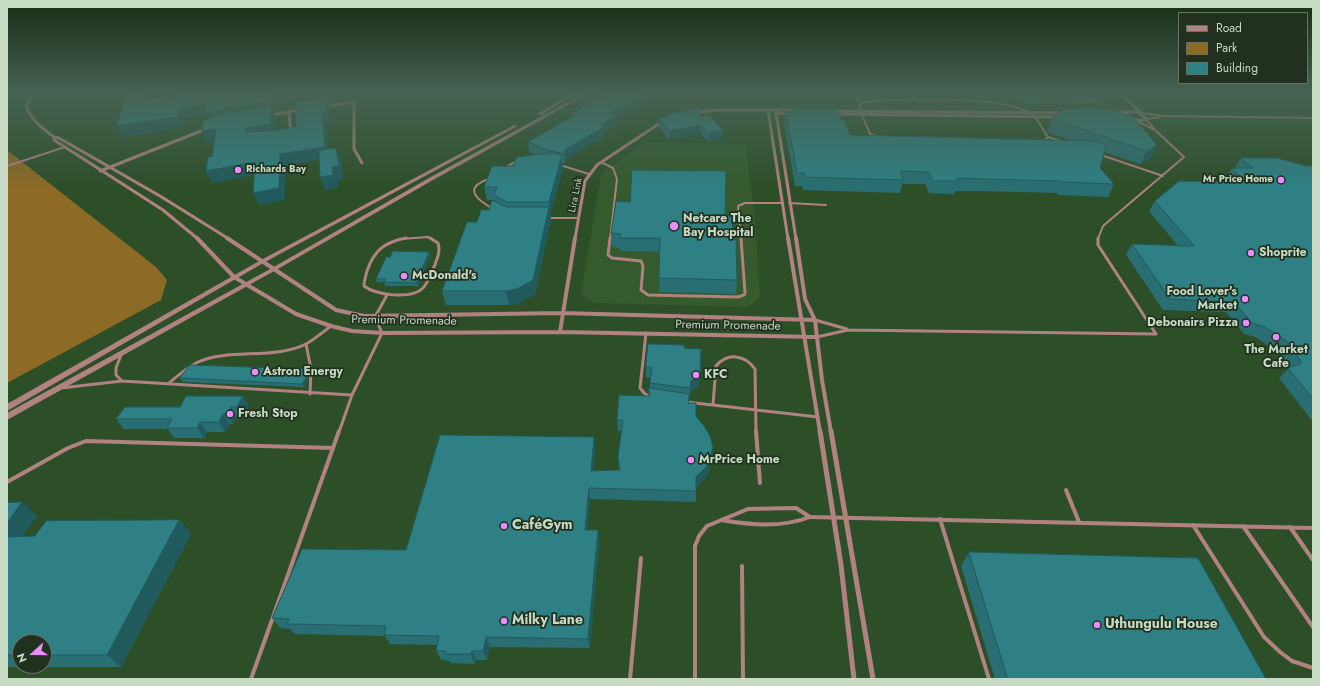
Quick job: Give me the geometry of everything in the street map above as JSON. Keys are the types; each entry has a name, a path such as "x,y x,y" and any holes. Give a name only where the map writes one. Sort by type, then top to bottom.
{"street":[{"name":"Premium Promenade","path":"38,125 54,137 59,138 160,196 263,261 336,310 376,317 562,313 814,320"},
{"path":"289,137 291,132 290,125"},
{"path":"354,125 354,149 362,163"},
{"path":"7,408 234,277 516,125"},
{"path":"7,417 530,125"},
{"name":"Lira Link","path":"560,332 585,181 589,174 601,162 657,125"},
{"path":"771,125 782,203 799,299 801,320 841,564 854,679"},
{"path":"778,125 789,204 805,299 814,320 845,518 873,679"},
{"path":"100,171 212,127"},
{"name":"Premium Promenade","path":"54,137 54,140 100,171 152,203 192,233 234,277 296,314 331,326 382,333 560,332 805,338 817,337"}],"lane":[{"path":"867,125 870,134 885,139 1035,143 1044,141 1048,137"},
{"path":"1040,125 1048,137 1068,144"},
{"path":"1145,125 1155,130"},
{"path":"817,337 848,330 1156,334 1098,244 1099,233 1103,226 1184,157 1151,125"},
{"path":"7,166 65,147"},
{"path":"1097,154 1163,176"},
{"path":"503,169 514,162 522,160"},
{"path":"601,162 613,168 617,179 608,255 616,258 641,261 643,266 641,290 648,295 738,297 744,295 738,206 745,203 782,203"},
{"path":"556,164 589,174"},
{"path":"494,210 475,195 474,191 476,186 496,174"},
{"path":"789,204 826,205"},
{"path":"540,218 579,218"},
{"path":"428,237 435,240 438,243 440,251 422,289 416,292 387,295 367,289 364,286 364,281 373,255 378,249 392,241 406,238 428,237"},
{"path":"251,679 352,396 382,333 376,317 387,295"},
{"path":"814,320 848,330"},
{"path":"168,384 184,370 198,362 210,358 284,351 306,344 331,326"},
{"path":"646,333 640,388 645,394 659,398"},
{"path":"306,344 313,371 310,394"},
{"path":"121,353 116,368 116,376 122,382"},
{"path":"713,405 716,366 718,362 732,356 741,357 748,360 755,369 757,410 756,442 760,482"},
{"path":"58,388 122,382 352,396"},
{"path":"682,401 818,417"},
{"path":"7,482 68,448 86,442 333,448"},
{"path":"1066,490 1079,522"},
{"path":"695,679 696,546 699,536 708,526 748,509 796,508 810,517"},
{"path":"721,520 750,525 798,522 810,517 833,517 1313,528"},
{"path":"940,519 989,679"},
{"path":"1193,525 1264,637 1279,652 1304,666 1313,668"},
{"path":"1243,526 1313,627"},
{"path":"1290,527 1313,560"},
{"path":"630,679 641,558"},
{"path":"742,566 743,679"}],"shaded area":[{"name":"Netcare The Bay Hospital","path":"646,142 745,144 754,209 760,298 748,307 594,303 581,294 601,176 606,170"}],"green space":[{"path":"7,150 156,267 167,280 161,300 7,383"}],"building":[{"path":"203,125 265,125 247,128 245,130 246,132 271,131 296,127 296,125 323,125 325,147 280,154 279,188 253,193 255,162 206,171 208,157 212,157 216,129 202,131"},
{"path":"558,125 600,125 604,127 565,150 564,154 544,149 528,142"},
{"path":"664,125 701,125 669,131"},
{"path":"701,125 718,125 723,130 708,133"},
{"path":"788,125 847,125 850,135 1094,141 1106,145 1100,168 1114,184 957,178 958,181 933,181 929,172 900,171 903,180 805,177 804,173 797,173"},
{"path":"1070,125 1140,125 1157,145 1147,151"},
{"path":"336,148 339,166 332,167 333,175 320,177 319,151"},
{"path":"553,153 562,155 549,202 507,202 494,195 497,187 484,187 492,166 513,166 517,157"},
{"path":"1241,158 1277,158 1306,166 1313,166 1313,399 1288,368 1302,363 1289,343 1265,327 1252,323 1234,302 1170,299 1132,244 1194,246 1155,201 1179,181 1227,182 1225,180 1243,180 1232,168 1253,168"},
{"path":"632,170 726,171 725,216 732,216 733,239 736,240 737,280 659,278 660,238 620,238 621,234 611,233 616,201 630,202"},
{"path":"492,200 506,207 549,207 533,280 517,289 506,291 442,291 467,222 477,222 481,210 489,210"},
{"path":"393,251 429,252 416,283 384,282 385,279 376,279 386,257 390,257"},
{"path":"648,344 684,345 684,348 701,349 700,375 691,381 690,388 650,383 652,367 646,367"},
{"path":"190,365 306,369 306,378 302,384 180,378"},
{"path":"649,388 689,394 688,403 696,403 696,416 710,436 713,447 708,465 696,477 696,491 589,488 585,530 598,530 588,639 486,637 483,651 472,651 471,654 446,654 446,651 436,651 439,636 384,635 386,626 287,624 289,619 272,618 302,549 406,550 440,435 594,437 591,471 620,470 618,457 623,420 617,420 619,395 649,396"},
{"path":"186,396 243,396 237,407 231,407 227,414 223,414 219,422 200,422 197,428 167,428 172,419 116,419 125,407 180,407"},
{"path":"22,502 7,523 7,503"},
{"path":"179,520 107,655 52,655 52,634 12,634 12,655 7,655 7,537 35,536 46,521"},
{"name":"Uthungulu House","path":"969,552 1198,558 1266,679 1008,679"}],"place":[{"name":"Richards Bay","path":"238,170"},
{"name":"Mr Price Home","path":"1281,180"},
{"name":"Netcare The Bay Hospital","path":"674,226"},
{"name":"Shoprite","path":"1251,253"},
{"name":"McDonald's","path":"404,276"},
{"name":"Food Lover's Market","path":"1245,299"},
{"name":"Debonairs Pizza","path":"1246,323"},
{"name":"The Market Cafe","path":"1276,337"},
{"name":"Astron Energy","path":"255,372"},
{"name":"KFC","path":"696,375"},
{"name":"Fresh Stop","path":"230,414"},
{"name":"MrPrice Home","path":"691,460"},
{"name":"CaféGym","path":"504,526"},
{"name":"Milky Lane","path":"504,621"},
{"name":"Uthungulu House","path":"1097,625"}]}
